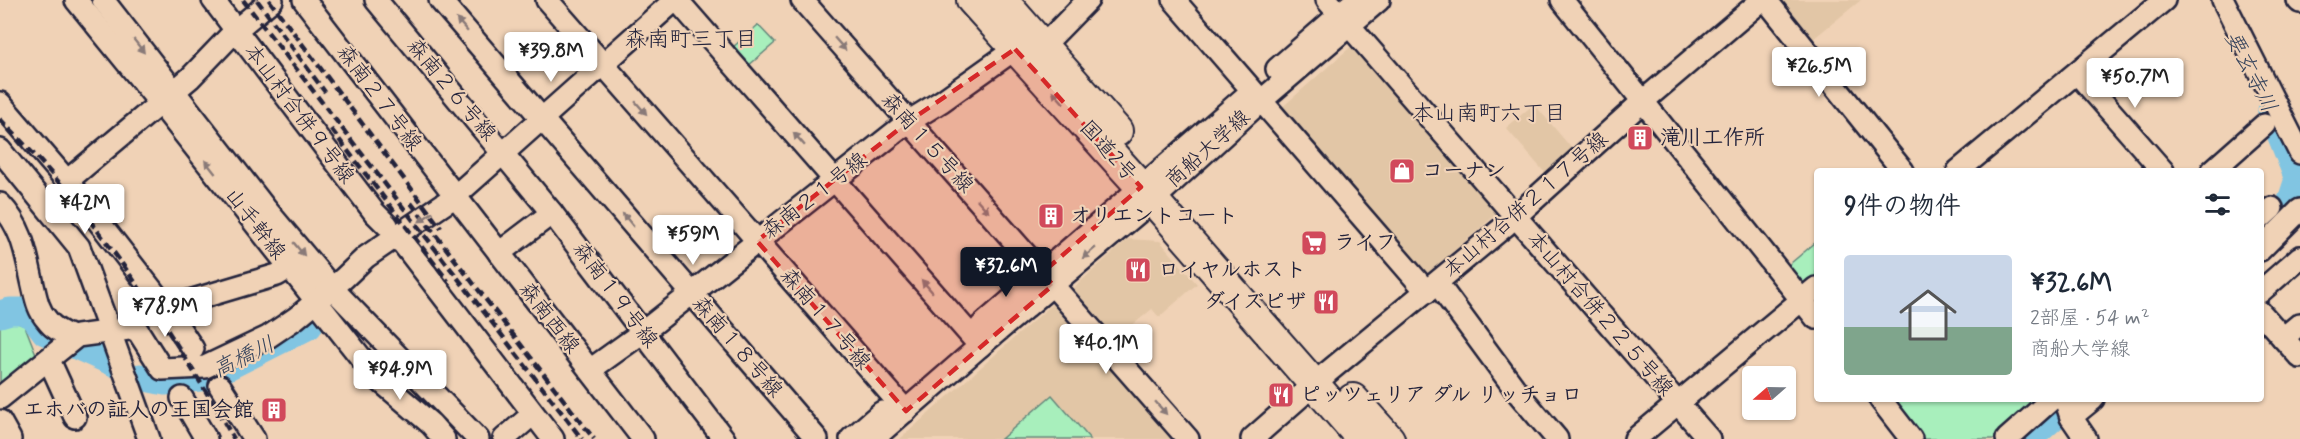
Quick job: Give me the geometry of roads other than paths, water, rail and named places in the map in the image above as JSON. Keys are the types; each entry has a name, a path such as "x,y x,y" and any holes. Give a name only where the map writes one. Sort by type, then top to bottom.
{"highway":[{"name":"国道2号","path":"972,0 1029,47 1321,378 1389,439"},
{"name":"国道2号","path":"1002,0 1029,47"},
{"name":"国道2号","path":"1321,378 1362,439"}],"street":[{"name":"山手幹線","path":"76,0 167,97 265,208 377,378 431,424 444,439"},
{"name":"山手幹線","path":"103,0 167,97 289,268 379,337 478,439"},
{"name":"本山村合併９号線","path":"213,0 374,212 392,231 553,439"},
{"path":"67,181 190,78 236,30 272,0"},
{"name":"森南２７号線","path":"304,0 454,196"},
{"name":"森南２６号線","path":"376,0 503,152"},
{"name":"森南１８号線","path":"440,0 817,439"},
{"name":"森南１７号線","path":"547,0 901,405"},
{"path":"0,398 64,347 110,330 136,328 162,369 205,367 268,338 324,295 392,231 454,196 676,0 975,340"},
{"name":"森南１５号線","path":"802,0 1188,439"},
{"name":"森南２１号線","path":"590,370 643,332 908,123 1029,47 1088,0"},
{"path":"1174,0 1432,287 1557,439"},
{"name":"商船大学線","path":"851,439 901,405 1154,188 1258,95 1339,13 1356,0"},
{"name":"商船大学線","path":"1339,13 1379,0"},
{"path":"1562,0 1642,102 1809,294 1814,311"},
{"name":"本山村合併２１７号線","path":"1252,439 1321,378 1432,287 1762,0"},
{"path":"1767,0 1901,168"},
{"path":"1967,168 2164,0"},
{"path":"2223,0 2300,153"},
{"name":"本山村合併２２５号線","path":"1339,13 1709,439"},
{"path":"2077,73 2154,168"},
{"path":"0,103 67,181 166,308 193,349"},
{"path":"2215,168 2264,125"},
{"path":"0,150 79,247 149,439"},
{"name":"森南１９号線","path":"503,152 724,439"},
{"name":"森南西線","path":"454,196 643,439"},
{"path":"0,204 12,216 22,235 39,308 47,321 57,330 64,347 75,417"},
{"path":"2264,246 2300,210"},
{"path":"499,253 552,213"},
{"path":"2264,288 2300,257"},
{"path":"166,308 277,275 289,268"},
{"path":"1635,439 1809,294"},
{"path":"2264,317 2300,357"},
{"path":"2283,338 2300,324"},
{"name":"山手幹線","path":"379,337 396,366 459,439"},
{"path":"377,378 426,439"},
{"path":"220,386 254,439"},
{"path":"182,398 206,439"},
{"path":"1882,402 1911,439"},
{"path":"2007,439 2049,402"},
{"path":"2086,402 2069,411 2086,439"},
{"name":"商船大学線","path":"873,439 901,405"},
{"path":"504,439 534,414"},
{"path":"0,421 10,439"}],"waterway":[{"name":"要玄寺川","path":"2266,231 2288,210 2298,179 2271,111"},
{"name":"高橋川","path":"0,314 22,311 34,317 45,332 116,364"},
{"name":"高橋川","path":"140,377 165,382 208,377 309,326"},
{"name":"要玄寺川","path":"2029,439 2071,402"}],"railway":[{"path":"243,0 582,439"},
{"path":"257,0 325,92"},
{"path":"269,0 441,228"},
{"path":"0,119 55,177 132,277 195,373 234,439"},
{"path":"331,129 448,281"},
{"path":"411,203 594,439"}],"place":[{"name":"滝川工作所","path":"1640,138"},
{"name":"コーナン","path":"1402,171"},
{"name":"オリエントコート","path":"1051,216"},
{"name":"ライフ","path":"1314,243"},
{"name":"ロイヤルホスト","path":"1138,270"},
{"name":"ダイズピザ","path":"1326,302"},
{"name":"ピッツェリア ダル リッチョロ","path":"1281,395"},
{"name":"エホバの証人の王国会館","path":"274,410"}],"district":[{"name":"森南町三丁目","path":"691,40"},
{"name":"本山南町六丁目","path":"1489,114"}]}
